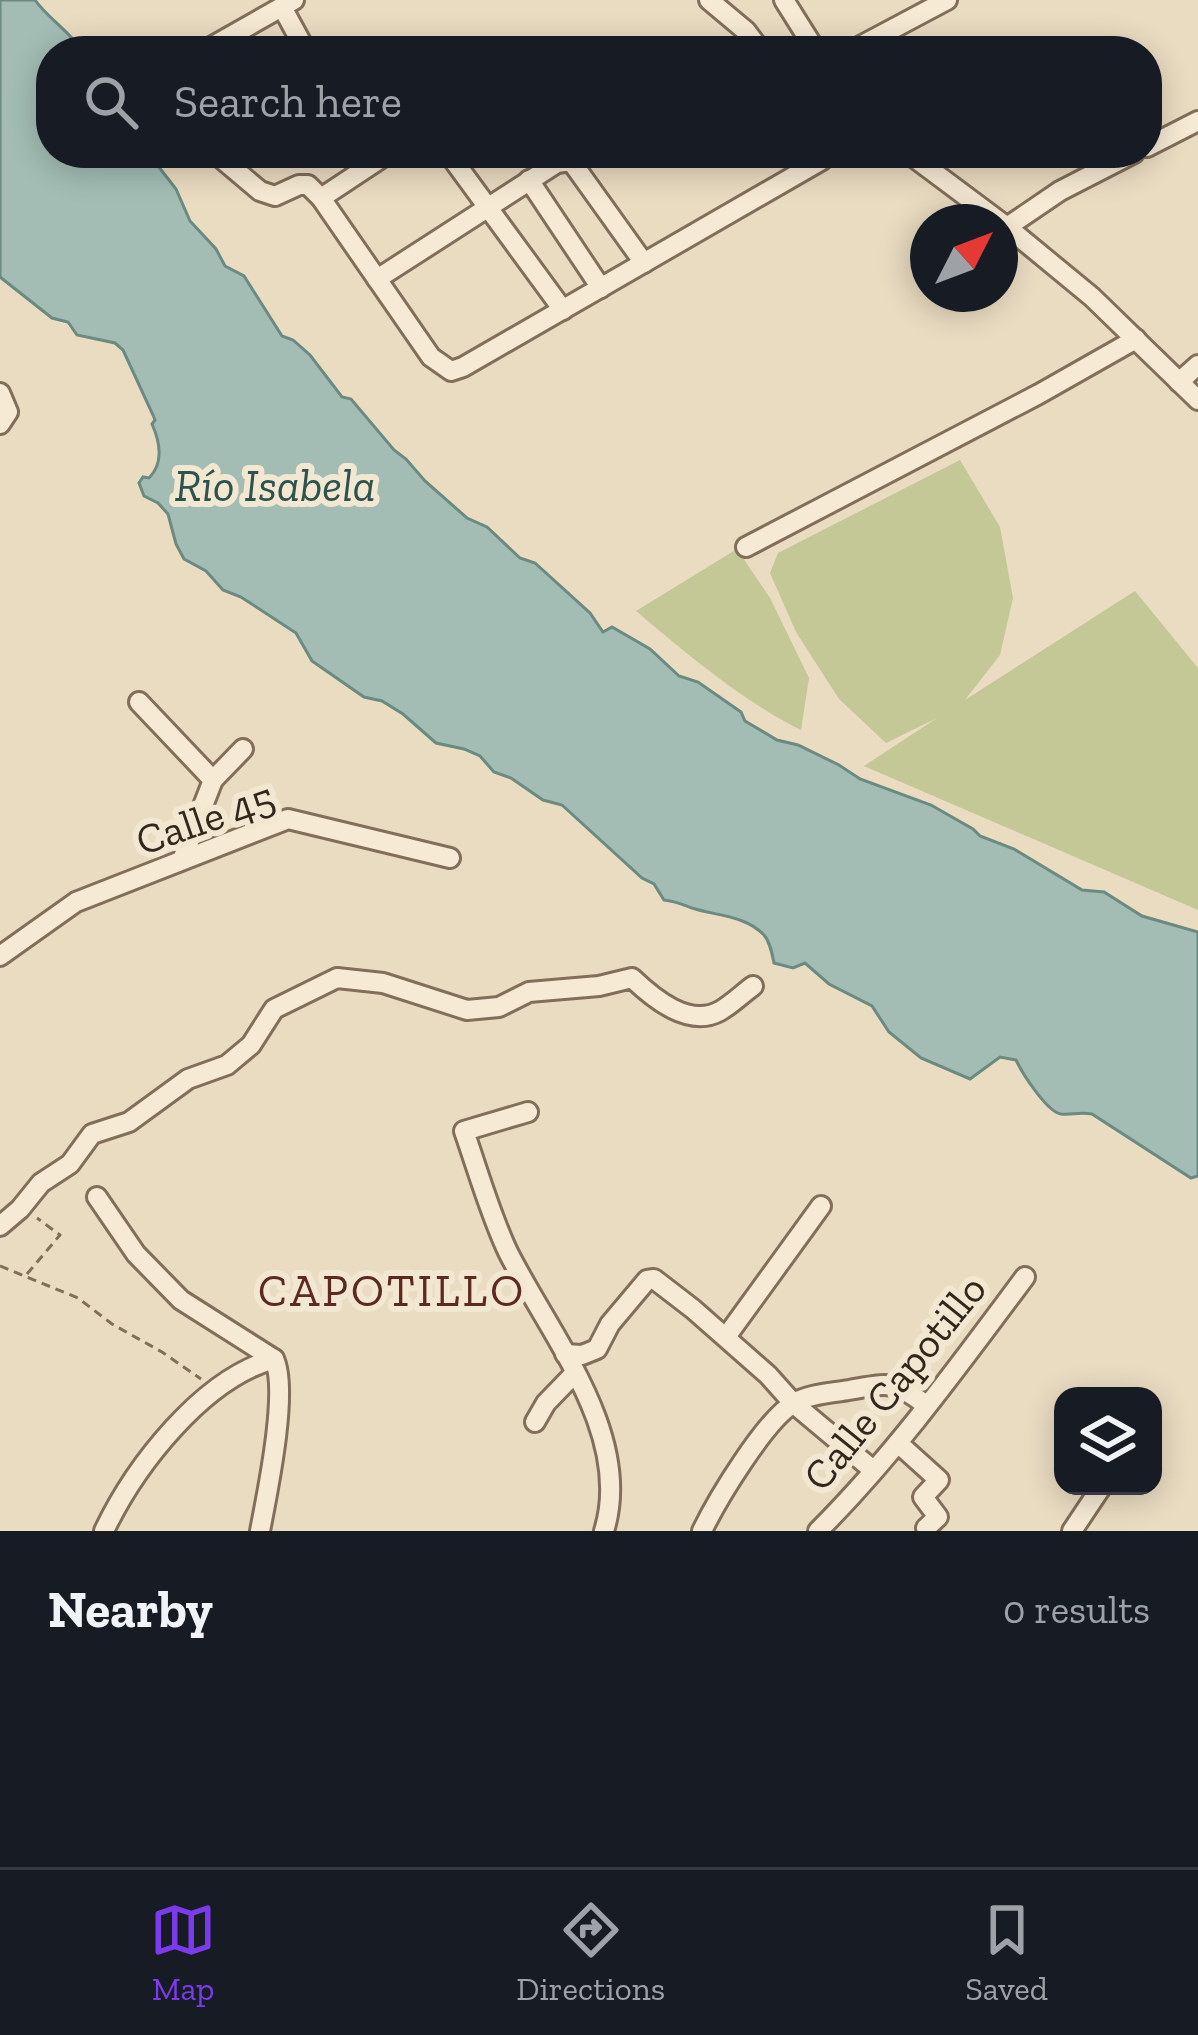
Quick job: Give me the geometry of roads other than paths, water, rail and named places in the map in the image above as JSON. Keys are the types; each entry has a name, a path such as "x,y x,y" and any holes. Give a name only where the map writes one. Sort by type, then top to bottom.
{"street":[{"path":"709,0 750,36"},
{"path":"784,0 807,36"},
{"path":"879,36 947,0"},
{"path":"230,36 288,3 300,36"},
{"path":"1162,139 1198,121"},
{"path":"233,168 260,191 275,196 308,185 431,357 451,371 464,368 808,168"},
{"path":"321,198 357,168"},
{"path":"459,168 563,310"},
{"path":"377,279 549,168"},
{"path":"576,168 644,263"},
{"path":"928,168 976,204"},
{"path":"1018,220 1105,168"},
{"path":"529,181 601,288"},
{"path":"1018,236 1092,297 1198,400"},
{"path":"746,547 1136,339"},
{"path":"1179,382 1198,364"},
{"path":"0,393 8,412 0,424"},
{"path":"139,702 213,780"},
{"path":"182,860 213,780 243,749"},
{"name":"Calle 45","path":"0,956 76,902 288,819 450,858"},
{"path":"0,1226 41,1183 70,1164 92,1134 129,1122 188,1079 227,1065 251,1045 274,1009 338,978 383,983 467,1010 499,1007 529,992 632,978 654,999 695,1018 717,1013 753,986"},
{"path":"527,1112 464,1131 507,1249 575,1373 599,1429 611,1474 604,1531"},
{"path":"97,1197 136,1254 181,1300 274,1359 280,1372 275,1434 260,1531"},
{"path":"726,1337 820,1206"},
{"name":"Calle Capotillo","path":"818,1531 898,1443 1025,1277"},
{"path":"565,1354 582,1355 597,1349 610,1324 650,1279 726,1337 793,1403 873,1470"},
{"path":"104,1531 150,1457 200,1402 250,1366 274,1359"},
{"path":"536,1422 546,1403 575,1373"},
{"path":"702,1531 719,1496 793,1403 900,1385 926,1405"},
{"path":"898,1443 939,1480 923,1497 938,1517 928,1531"},
{"path":"1072,1531 1096,1495"}],"water":[{"name":"Río Isabela","path":"0,0 35,0 70,36 36,36 36,168 160,168 176,189 190,221 225,266 244,276 282,336 310,355 342,397 351,399 425,481 520,558 535,563 590,613 603,632 612,627 650,649 679,676 698,682 741,712 745,721 777,740 798,745 860,779 931,805 1082,890 1104,892 1142,916 1198,932 1198,1176 1191,1178 1092,1114 1055,1112 1016,1060 1000,1057 970,1079 921,1058 889,1032 872,1006 829,984 805,963 793,968 774,963 766,938 756,928 664,900 654,884 562,805 543,800 494,772 480,756 436,743 403,714 364,697 312,661 296,633 223,590 206,571 184,559 168,514 144,496 139,483 154,472 159,445 155,420 123,350 115,343 77,335 68,322 52,318 0,277"}],"district":[{"name":"CAPOTILLO","path":"392,1290"}]}
